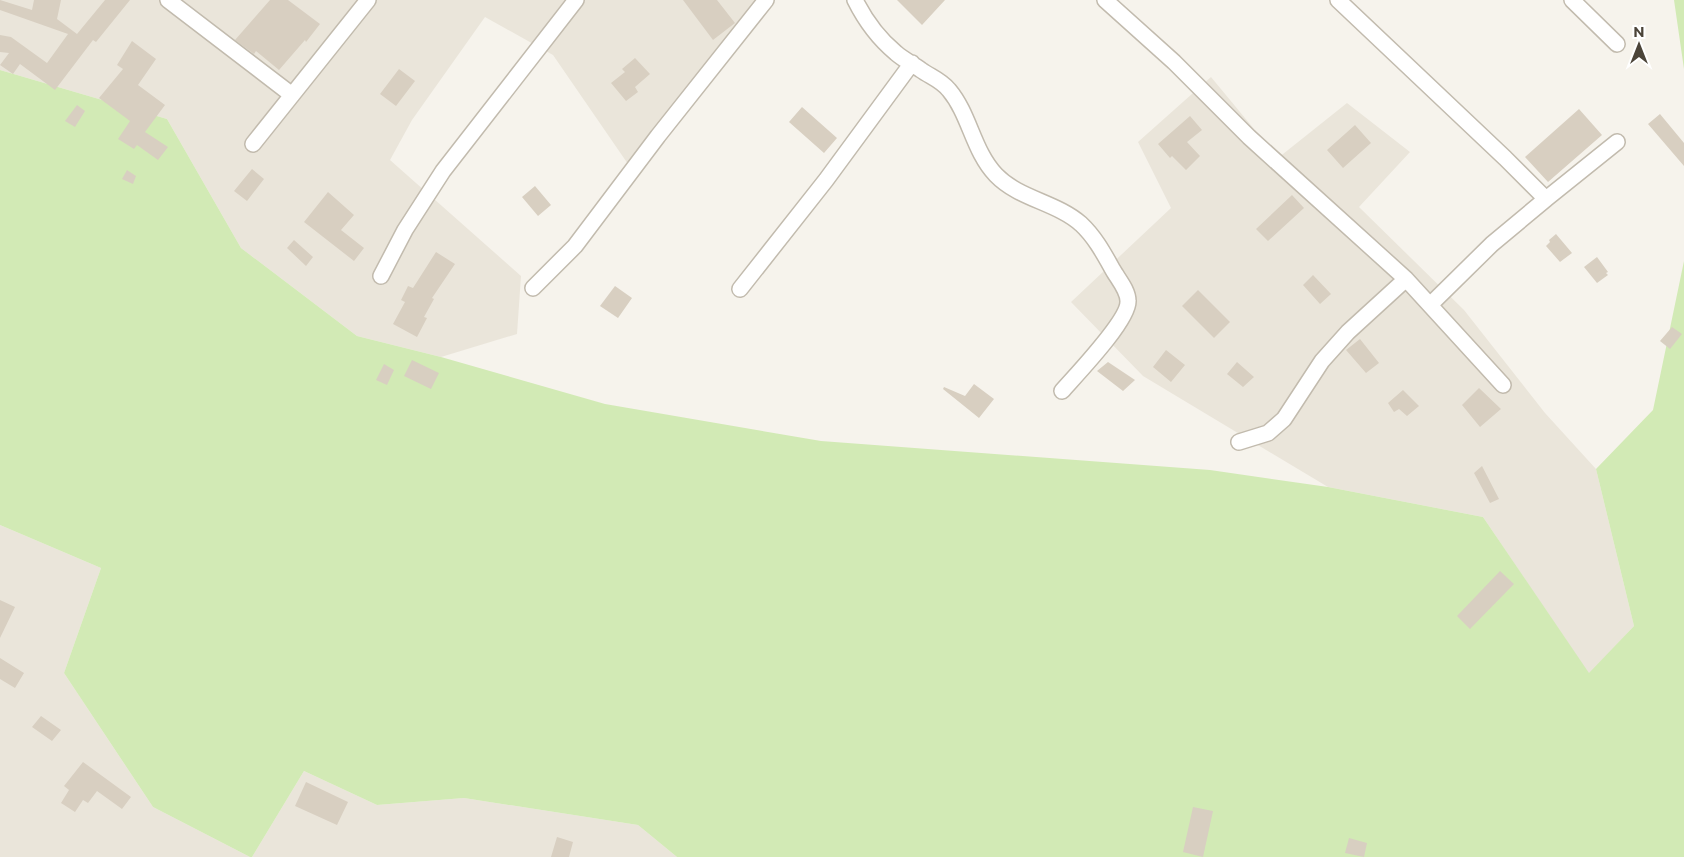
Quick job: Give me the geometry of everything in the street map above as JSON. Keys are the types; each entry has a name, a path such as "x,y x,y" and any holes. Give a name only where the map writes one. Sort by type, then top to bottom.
{"street":[{"path":"168,0 292,95"},
{"path":"253,144 368,0"},
{"path":"381,276 404,230 443,171 576,0"},
{"path":"533,288 575,246 646,151 766,0"},
{"path":"855,0 862,15 878,36 897,54 924,72 939,79 948,89 963,111 983,158 997,176 1016,189 1065,214 1080,224 1093,238 1127,295 1127,307 1112,332 1062,391"},
{"path":"1105,0 1174,62 1249,137 1406,278 1503,385"},
{"path":"1338,0 1546,199"},
{"path":"1572,0 1617,44"},
{"path":"740,289 826,180 912,63"},
{"path":"1430,305 1492,244 1617,142"},
{"path":"1239,442 1268,433 1284,419 1322,361 1348,332 1406,278"}],"shaded area":[{"path":"0,0 773,0 628,164 553,55 485,17 412,120 390,160 521,276 517,334 441,357 357,336 241,248 167,119 0,70"},
{"path":"1211,77 1278,158 1347,103 1410,152 1359,207 1464,310 1545,413 1596,469 1634,626 1589,674 1483,517 1328,487 1143,376 1071,302 1171,208 1138,142"},
{"path":"0,525 101,568 64,673 153,807 250,857 0,857"},
{"path":"304,771 377,805 464,798 638,825 677,857 252,857"}],"green space":[{"path":"1674,0 1684,0 1684,69"},
{"path":"0,70 167,119 241,248 357,336 441,357 605,404 821,441 1210,470 1328,487 1483,517 1589,673 1634,626 1596,469 1653,410 1684,261 1684,857 677,857 638,825 464,798 377,805 304,771 252,857 250,857 153,807 64,673 101,568 0,525"}],"building":[{"path":"0,0 32,10 34,0 61,0 57,19 77,34 105,0 130,0 96,42 93,40 55,90 20,64 13,74 0,65 9,53 0,52 0,35 11,37 47,63 68,34 0,10"},
{"path":"270,0 288,0 320,24 306,42 305,40 279,70 256,51 254,54 235,40"},
{"path":"683,0 717,0 735,23 713,40"},
{"path":"897,0 945,0 922,25"},
{"path":"132,41 156,59 138,85 165,105 145,132 168,147 158,160 137,145 134,149 118,139 130,121 99,98 123,69 117,65"},
{"path":"635,58 650,74 635,87 638,92 626,101 611,83 625,72 622,69"},
{"path":"399,69 415,81 396,106 380,94"},
{"path":"77,105 85,111 75,127 65,121"},
{"path":"802,107 837,138 824,153 789,122"},
{"path":"1579,109 1602,135 1548,182 1525,157"},
{"path":"1660,114 1684,143 1684,166 1648,124"},
{"path":"1190,116 1202,130 1187,142 1200,156 1186,170 1172,156 1170,158 1158,144"},
{"path":"1355,125 1371,143 1343,168 1327,150"},
{"path":"252,169 264,179 247,201 234,191"},
{"path":"127,170 136,176 133,184 122,179"},
{"path":"535,186 551,205 538,216 522,197"},
{"path":"328,192 354,215 341,230 364,248 354,261 304,222"},
{"path":"1292,195 1304,208 1268,241 1256,229"},
{"path":"1556,234 1572,253 1560,262 1546,246 1550,242 1549,240"},
{"path":"294,240 313,257 306,266 287,248"},
{"path":"436,252 455,264 432,298 434,299 424,317 427,318 417,337 393,324 405,302 401,300 408,286 413,288"},
{"path":"1597,257 1608,272 1606,273 1608,275 1597,283 1584,267"},
{"path":"1313,275 1331,294 1320,304 1303,285"},
{"path":"615,286 632,298 618,318 600,306"},
{"path":"1198,290 1230,322 1214,338 1182,306"},
{"path":"1672,327 1682,334 1670,349 1660,341"},
{"path":"1360,339 1379,363 1366,373 1346,350"},
{"path":"1166,350 1185,365 1171,382 1153,367"},
{"path":"412,360 439,373 431,389 404,376"},
{"path":"1108,362 1135,380 1123,391 1097,371"},
{"path":"1237,362 1254,377 1243,387 1227,374"},
{"path":"384,364 394,370 387,385 376,380"},
{"path":"974,384 994,399 979,418 943,389 944,387 965,396"},
{"path":"1479,388 1501,409 1480,427 1462,405"},
{"path":"1403,390 1419,406 1407,416 1399,409 1394,412 1388,403"},
{"path":"1482,466 1499,499 1490,503 1474,473"},
{"path":"1500,571 1514,584 1470,629 1457,616"},
{"path":"0,600 15,607 0,638"},
{"path":"0,658 24,673 15,688 0,679"},
{"path":"41,716 61,730 52,741 32,727"},
{"path":"83,762 131,797 122,809 97,791 88,803 83,800 75,812 61,803 69,790 64,786"},
{"path":"306,782 348,802 337,825 295,806"},
{"path":"1193,807 1213,811 1203,857 1183,852"},
{"path":"557,837 573,842 569,857 551,857"},
{"path":"1349,838 1367,843 1364,857 1345,853"}]}
